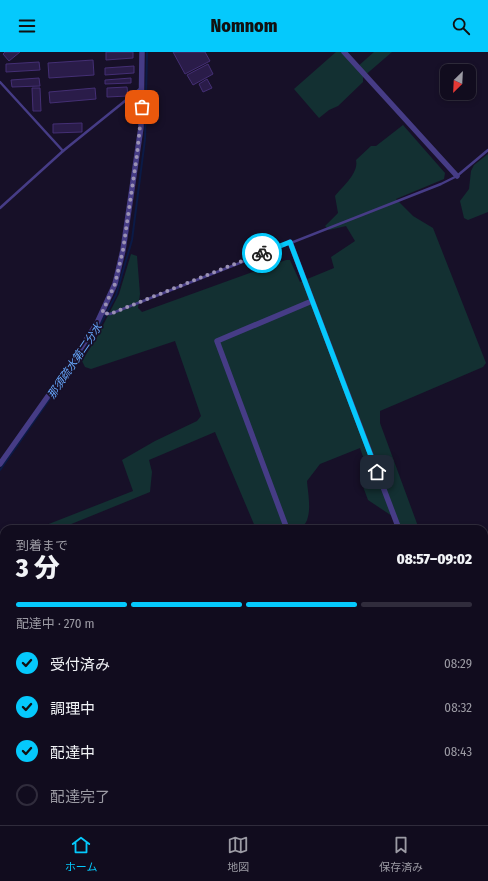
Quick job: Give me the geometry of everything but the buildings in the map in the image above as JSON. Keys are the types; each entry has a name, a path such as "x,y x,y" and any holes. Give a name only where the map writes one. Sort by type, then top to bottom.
{"street":[{"path":"0,464 70,365 102,313 115,284 123,250 141,127 142,52"},
{"path":"344,52 457,176"},
{"path":"290,242 397,525"},
{"path":"286,525 217,342 312,301"}],"lane":[{"path":"0,82 63,151"},
{"path":"0,208 63,151 142,88"},
{"path":"102,313 110,314 457,176 488,150"}],"green space":[{"path":"336,52 341,52 356,68 374,52 392,52 363,77 363,82 338,106 329,110 319,118 294,89"},
{"path":"403,125 445,173 444,179 396,199 413,216 433,228 486,363 483,367 380,411 380,423 418,525 399,525 392,516 368,500 361,481 368,471 360,448 320,464 307,481 309,514 304,525 254,525 215,432 149,460 152,472 150,492 69,525 46,525 133,491 122,460 155,441 197,421 201,416 175,341 91,369 85,367 82,361 97,337 119,294 131,254 137,256 140,294 138,308 142,312 286,260 290,260 300,282 334,268 331,257 355,241 346,226 329,230 325,226 338,213 335,196 353,174 356,160 371,146 376,146"},
{"path":"488,154 488,212 468,220 464,218 460,201 469,189 471,171 474,165"}],"waterway":[{"name":"那須疏水第二分水","path":"0,470 95,334 116,295 132,240 145,139 147,52"}],"way so far":[{"path":"142,107 141,127 123,250 115,284 102,313 110,314 262,253"}],"route":[{"path":"262,253 290,242 377,472"}]}
